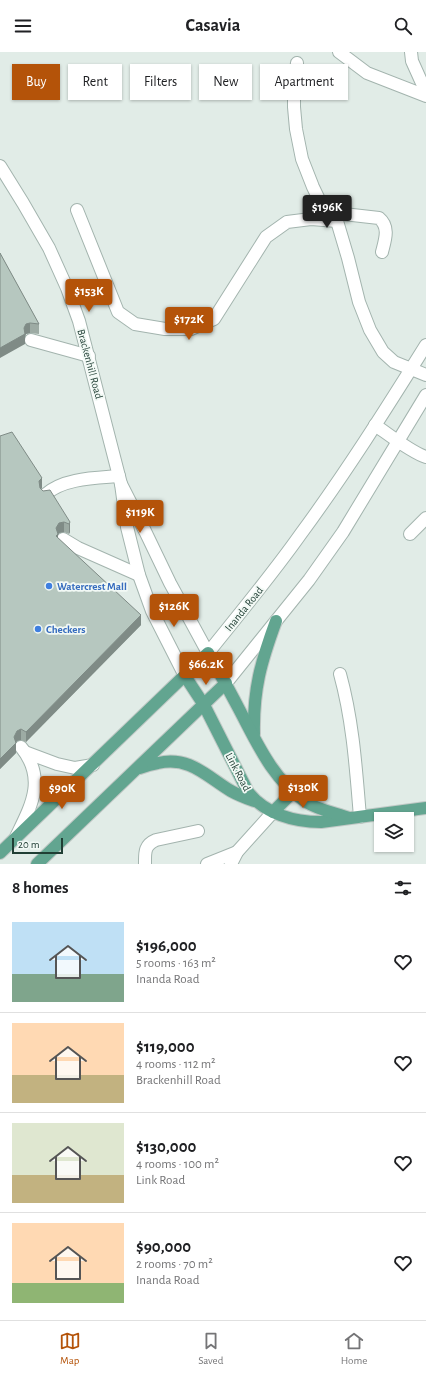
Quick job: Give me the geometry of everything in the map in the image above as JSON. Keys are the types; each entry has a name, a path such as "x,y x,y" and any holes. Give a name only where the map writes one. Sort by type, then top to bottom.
{"main road":[{"path":"254,738 253,714 258,676 276,620"},
{"name":"Inanda Road","path":"0,853 208,653"},
{"name":"Link Road","path":"208,653 226,683 265,758 277,775 293,792 307,802 320,809 354,818"},
{"name":"Link Road","path":"185,676 204,705 241,781 248,792 255,801 273,812 291,819 307,822 321,822 426,808"},
{"path":"38,864 226,683"},
{"path":"138,769 163,762 180,762 200,769 231,791 255,801"},
{"path":"273,812 293,792"}],"street":[{"path":"339,52 367,73 426,96"},
{"path":"411,52 412,61 426,92"},
{"path":"296,63 294,107 296,129 302,160 325,212 337,221 359,302 370,330 383,352 394,362 426,375"},
{"name":"Brackenhill Road","path":"0,166 24,203 49,248 67,288 79,321 120,480 127,527 139,575 152,611 185,676"},
{"path":"77,210 118,312 136,324 165,329 191,329 214,319 266,236 287,222 311,219 337,221"},
{"path":"325,212 379,218 384,222 386,228 386,236 382,252"},
{"path":"34,338 50,345 89,356"},
{"name":"Inanda Road","path":"208,653 300,535 375,425 426,345"},
{"path":"226,683 309,580 343,532 426,395"},
{"path":"375,425 421,456 426,457"},
{"path":"46,494 58,486 76,481 120,480"},
{"name":"Brackenhill Road","path":"120,480 170,583 208,653"},
{"path":"410,534 426,518"},
{"path":"63,539 78,548 139,575"},
{"path":"340,674 347,700 351,726 354,818"},
{"path":"16,838 29,809 34,794 35,783 34,773 23,750 57,764 75,768 93,765"},
{"path":"231,864 237,852 273,812"},
{"path":"146,864 145,851 151,842 198,831"},
{"path":"207,864 237,852"}],"building":[{"path":"0,253 39,324 26,324 24,328 25,334 0,348"},
{"name":"Watercrest Mall","path":"12,432 42,478 39,481 40,488 43,491 50,490 70,522 69,524 64,522 59,523 56,528 58,534 56,536 141,615 26,732 21,729 17,731 14,737 16,743 0,759 0,436"}],"place":[{"name":"Watercrest Mall","path":"49,586"},
{"name":"Checkers","path":"38,629"}]}
